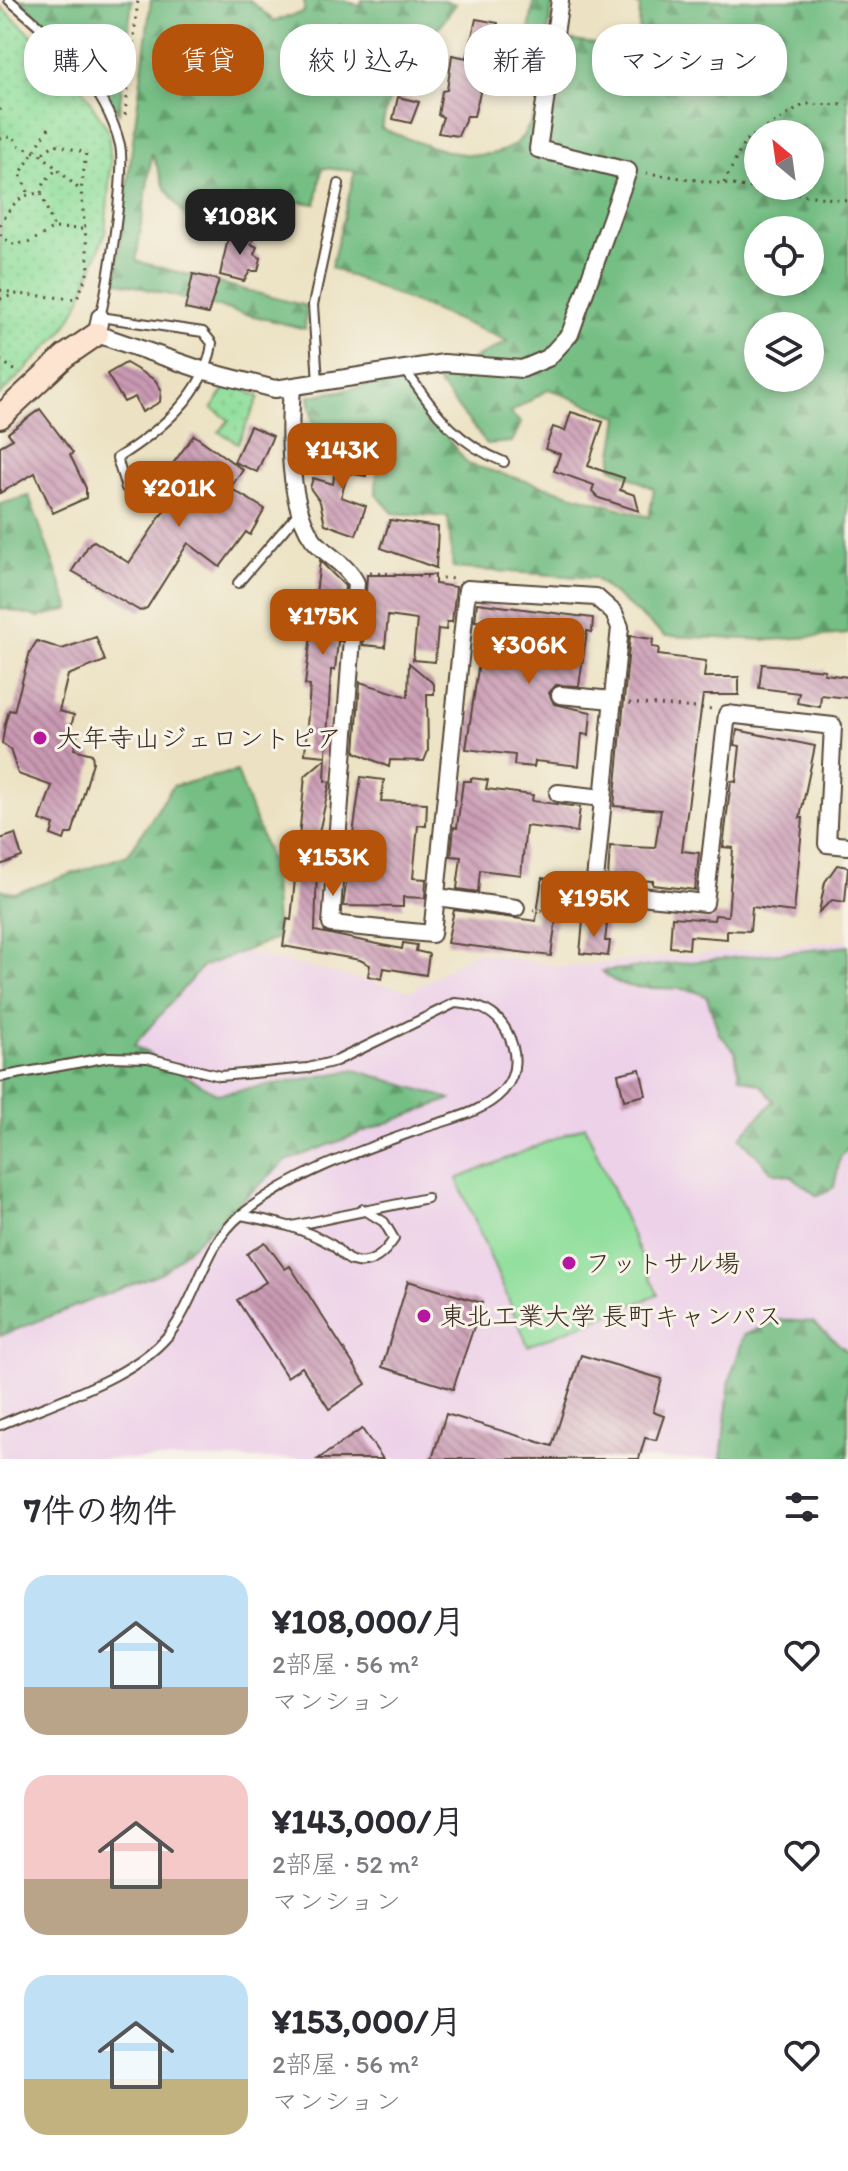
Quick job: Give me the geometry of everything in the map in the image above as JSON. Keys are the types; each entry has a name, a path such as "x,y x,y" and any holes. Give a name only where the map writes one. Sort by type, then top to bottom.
{"street":[{"path":"0,417 98,326 205,371 275,389 444,363 522,369 548,358 570,334 628,171 538,149 560,0"},
{"path":"292,387 288,436 306,529 321,549 356,583 331,924 432,934 467,589 596,597 614,613 620,627 594,891 705,903 727,714 833,726 827,844 848,846"},
{"path":"560,695 612,700"},
{"path":"558,793 603,798"},
{"path":"437,897 516,908"}],"lane":[{"path":"9,0 70,58 93,88 121,149 113,240 98,326 203,332 212,343 205,371 175,413 147,439 117,458 126,488"},
{"path":"318,383 313,305 339,184"},
{"path":"403,367 436,413 473,450 504,462"},
{"path":"238,583 300,510"},
{"path":"0,1077 120,1057 148,1058 220,1076 308,1068 336,1061 455,1003 473,1004 501,1022 511,1040 515,1057 513,1075 492,1101 315,1170 241,1215 216,1243 188,1305 172,1331 155,1350 121,1371 0,1425"},
{"path":"291,1226 427,1198"},
{"path":"241,1215 291,1226 333,1246 350,1261 370,1261 384,1254 394,1239 384,1222 363,1209"}],"path":[{"path":"125,117 138,0"},
{"path":"724,184 745,141 805,104 848,105"},
{"path":"28,192 20,174 52,123"},
{"path":"0,139 13,136 18,145 40,155 81,191"},
{"path":"0,290 77,299 89,269 81,191 86,153 55,144 40,155"},
{"path":"54,228 41,193 45,181 56,170"},
{"path":"628,171 848,201"},
{"path":"0,225 12,203 28,192 41,193"},
{"path":"0,234 11,244 28,243 54,228 83,229"},
{"path":"0,299 17,294"},
{"path":"352,576 368,571 464,580 467,589"},
{"path":"612,700 722,710 727,714"},
{"path":"516,908 581,913 585,897 594,891"}],"shaded area":[{"name":"東北工業大学 長町キャンパス","path":"0,895 411,991 476,952 562,967 848,940 848,1459 0,1459"}],"green space":[{"path":"20,0 132,0 129,24 45,24"},
{"path":"151,0 249,0 274,21 304,12 304,0 343,0 360,6 362,0 442,0 456,4 441,24 280,24 280,96 391,96 381,128 433,147 473,155 492,154 509,148 528,129 544,96 576,96 576,41 592,44 592,96 787,96 787,24 639,24 640,5 621,0 848,0 848,634 771,640 665,636 594,578 453,568 448,517 393,513 376,494 378,444 315,437 309,396 401,380 468,464 649,517 654,489 611,467 619,417 549,389 510,413 521,423 512,442 487,444 435,379 508,341 331,268 355,171 322,168 316,204 252,195 187,219 165,188 152,153 136,261 306,306 305,329 115,281"},
{"path":"534,0 553,0 549,24 530,24"},
{"path":"0,6 24,28 24,96 87,96 108,130 111,163 105,233 78,306 61,334 0,395"},
{"path":"107,96 121,96 119,113"},
{"path":"230,382 259,397 238,443 219,432 229,420 212,408"},
{"path":"29,496 70,609 39,617 0,608 0,504"},
{"path":"237,771 272,865 277,938 202,967 134,1045 217,1094 355,1070 451,1099 286,1161 163,1272 0,1336 0,889 15,893 128,855 173,786"},
{"path":"848,946 848,1147 840,1158 834,1187 817,1196 792,1176 772,1172 740,1137 774,1101 761,1085 739,1077 735,1051 719,1034 707,997 681,989 625,985 602,971"},
{"name":"フットサル場","path":"585,1126 658,1295 528,1346 457,1179"},
{"path":"779,1320 813,1322 848,1352 848,1459 721,1459 730,1380 744,1335"}],"building":[{"path":"476,19 498,23 498,24 475,24"},
{"path":"452,55 464,57 464,96 479,96 474,116 467,116 458,136 438,133 443,117 438,115 441,96 448,96"},
{"path":"398,97 419,102 411,123 393,119"},
{"path":"230,229 254,237 251,244 257,247 254,254 261,258 258,271 250,271 244,281 220,275"},
{"path":"193,274 219,280 208,314 185,309"},
{"path":"126,363 155,380 161,389 160,402 142,412 135,397 124,402 107,374"},
{"path":"40,409 73,453 70,455 86,488 86,498 53,513 35,473 0,493 0,446 13,439 8,433"},
{"path":"571,412 603,422 588,466 624,478 620,490 635,495 639,511 599,498 592,491 594,485 554,471 560,454 545,449 553,427 565,431"},
{"path":"250,426 273,436 257,472 234,462"},
{"path":"194,435 243,470 230,488 265,509 250,535 246,532 220,567 188,543 147,608 140,611 72,571 94,541 129,563 185,480 169,469"},
{"path":"338,446 369,451 366,476 348,473 341,497 366,506 356,535 325,524 320,502 310,488 313,478 333,484"},
{"path":"390,520 438,527 436,568 381,548"},
{"path":"320,561 345,586 341,641 338,641 335,670 331,670 326,756 305,754 310,686 305,685"},
{"path":"367,575 435,575 435,584 456,587 452,622 447,622 446,630 438,629 435,662 413,660 417,620 388,616 385,647 363,645"},
{"path":"477,603 593,618 592,632 587,631 579,686 556,685 549,693 554,704 591,712 589,735 582,734 579,766 535,761 534,767 514,765 515,755 466,749 485,622 475,621"},
{"path":"630,636 653,639 652,647 659,648 658,655 706,661 704,677 739,677 739,695 703,695 682,851 699,853 695,890 653,885 653,881 608,878 610,846 655,848 661,810 614,806"},
{"name":"大年寺山ジェロントピア","path":"96,637 105,661 68,675 59,711 74,715 70,731 78,733 74,749 92,754 93,762 72,834 66,834 64,840 51,835 54,825 40,820 52,786 18,774 10,749 2,743 9,710 14,711 30,652 37,641 62,649"},
{"path":"409,663 434,684 434,694 427,694 428,751 424,761 390,760 389,767 355,752 360,682 408,697"},
{"path":"762,664 825,670 824,674 848,677 848,698 821,695 820,707 797,703 799,693 759,688"},
{"path":"737,730 815,746 800,818 803,818 794,912 752,907 750,931 727,930 727,939 690,936 689,949 670,947 672,917 714,920 715,915 728,916 733,848 723,847 731,781 736,782 740,746 735,745"},
{"path":"326,758 325,781 330,782 318,837 315,931 402,949 403,943 417,945 416,951 429,954 426,975 384,968 382,979 368,976 370,965 360,960 283,946 287,919 291,920 305,776"},
{"path":"361,777 384,780 381,801 427,803 426,826 418,825 413,878 426,879 425,898 403,897 403,907 343,906"},
{"path":"471,778 488,780 486,789 533,795 532,801 580,807 577,832 526,826 521,875 480,870 478,892 457,889 461,857 451,856 454,827 457,828 463,781 471,781"},
{"path":"15,834 22,857 0,865 0,839"},
{"path":"837,865 848,867 845,902 832,900 819,912 825,882"},
{"path":"542,878 565,882 562,905 558,905 551,956 447,943 454,910 536,921"},
{"path":"583,921 607,924 605,941 610,941 608,956 580,953"},
{"path":"640,1069 646,1095 624,1100 618,1074"},
{"path":"265,1242 285,1269 290,1266 366,1384 329,1409 302,1367 287,1377 237,1300 266,1282 247,1254"},
{"path":"408,1281 482,1303 453,1389 382,1367"},
{"path":"581,1355 662,1379 653,1412 664,1416 656,1440 645,1438 639,1459 432,1459 446,1414 552,1446"},
{"path":"362,1429 383,1459 318,1459"}],"place":[{"name":"大年寺山ジェロントピア","path":"40,738"},
{"name":"フットサル場","path":"569,1263"},
{"name":"東北工業大学 長町キャンパス","path":"424,1316"}]}
